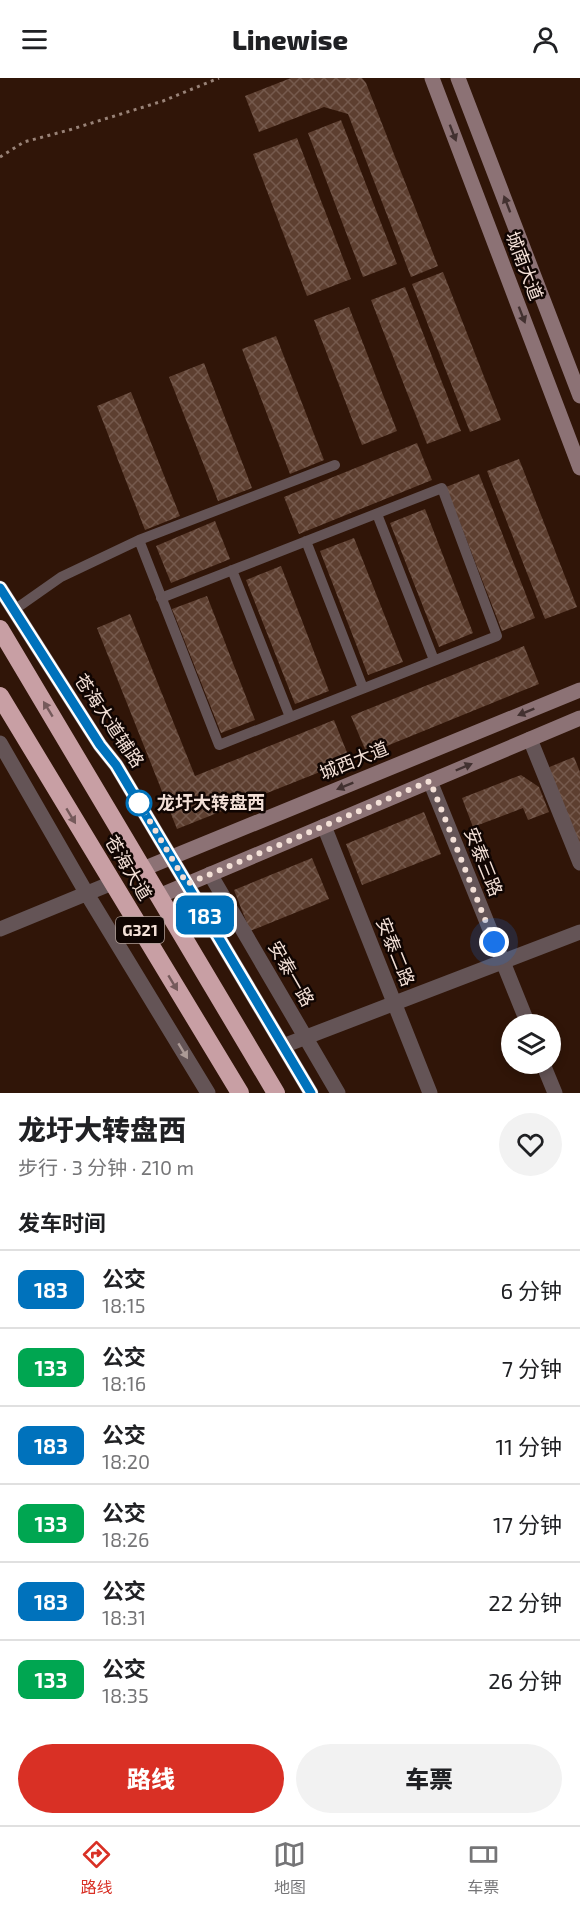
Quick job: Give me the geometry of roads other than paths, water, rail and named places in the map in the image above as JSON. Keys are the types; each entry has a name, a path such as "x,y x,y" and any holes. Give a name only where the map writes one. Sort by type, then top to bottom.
{"highway":[{"name":"苍海大道","path":"0,629 276,1093"},
{"name":"苍海大道","path":"0,696 240,1093"}],"street":[{"name":"城南大道","path":"432,78 580,468"},
{"name":"城南大道","path":"458,78 580,396"},
{"name":"苍海大道辅路","path":"0,588 100,745 116,765 311,1093"},
{"name":"城西大道","path":"143,869 580,690"},
{"path":"159,896 580,718"},
{"path":"530,739 580,863"},
{"path":"0,743 87,894 208,1093"},
{"name":"安泰三路","path":"430,781 524,1014"},
{"name":"安泰二路","path":"324,826 430,1093"},
{"name":"安泰一路","path":"210,874 338,1093"},
{"path":"0,929 112,883"},
{"path":"283,1046 580,932"},
{"path":"547,1074 555,1093"}],"lane":[{"path":"14,610 61,577 139,540 334,465"},
{"path":"139,540 161,598 219,745 496,636 442,488 161,598"},
{"path":"377,514 434,660"},
{"path":"306,541 363,688"},
{"path":"232,570 290,717"}],"place":[{"name":"龙圩大转盘西","path":"139,803"}]}
